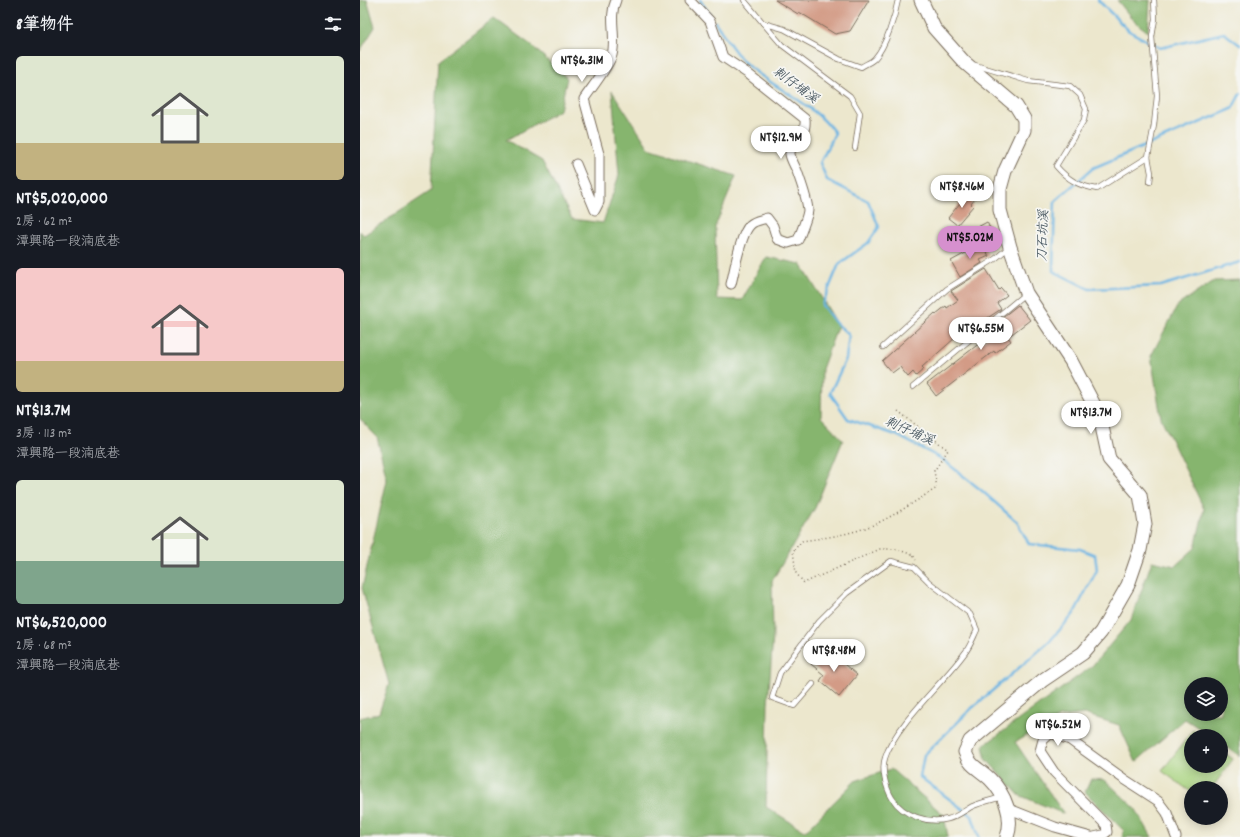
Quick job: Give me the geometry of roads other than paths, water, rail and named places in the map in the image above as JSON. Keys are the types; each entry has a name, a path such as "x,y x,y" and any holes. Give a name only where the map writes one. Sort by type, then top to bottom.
{"street":[{"path":"576,164 595,210 599,202 598,154 584,99 612,56 614,36 612,16 616,0"},
{"path":"690,0 710,21 723,57 747,73 805,119 806,129 800,140 792,146 790,153 797,171 808,212 802,232 798,240 788,243 777,239 773,226 768,218 749,225 743,238 731,284"},
{"path":"921,0 934,28 964,62 1016,106 1024,119 1024,130 1005,171 1000,189 1000,210 1010,247 1026,293 1071,361 1101,422 1109,459 1140,496 1146,524 1140,550 1128,585 1101,632 1083,653 1043,680 970,740 965,752 969,762 990,779 1005,803 1010,818 1007,837"},
{"path":"1005,803 1055,827 1093,837 1103,836 1107,832 1106,825 1054,772 1040,751 1043,740 1051,733 1070,740 1124,779 1158,801 1167,813 1176,837"}],"lane":[{"path":"744,0 782,45 850,96 860,113 855,148"},
{"path":"763,23 784,29 839,59 862,67 875,59 888,36 896,14 898,0"},
{"path":"1150,182 1151,173 1148,157 1154,125 1157,96 1152,37 1155,18 1154,0"},
{"path":"964,62 1028,81 1070,86 1080,94 1086,110 1084,120 1056,166 1064,176 1081,186 1097,189 1148,157"},
{"path":"882,347 947,288 995,259 1010,247"},
{"path":"913,387 1026,293"},
{"path":"813,684 794,706 772,698 780,673 819,621 847,593 891,561 914,567 929,582 970,614 977,630 965,653 890,744 884,759 886,789 894,802 905,813 917,818 948,819 973,806 1005,803"}],"waterway":[{"name":"刺仔埔溪","path":"700,0 710,15"},
{"name":"刀石坑溪","path":"1098,0 1129,31 1160,48 1224,33 1240,45"},
{"name":"刺仔埔溪","path":"715,22 734,50 746,64 804,104 826,122 835,133 820,163 827,180 868,201 879,227 868,243 839,264 822,305 835,322 849,335 846,359 830,393 848,419 896,435 942,459 981,490 1017,522 1029,544 1080,549 1095,555 1097,570 1073,615 1049,642 971,709 924,755 920,777 972,816 979,837"},
{"name":"刀石坑溪","path":"1240,94 1232,109 1093,168 1055,201 1053,271 1089,289 1161,286 1240,262"}]}
